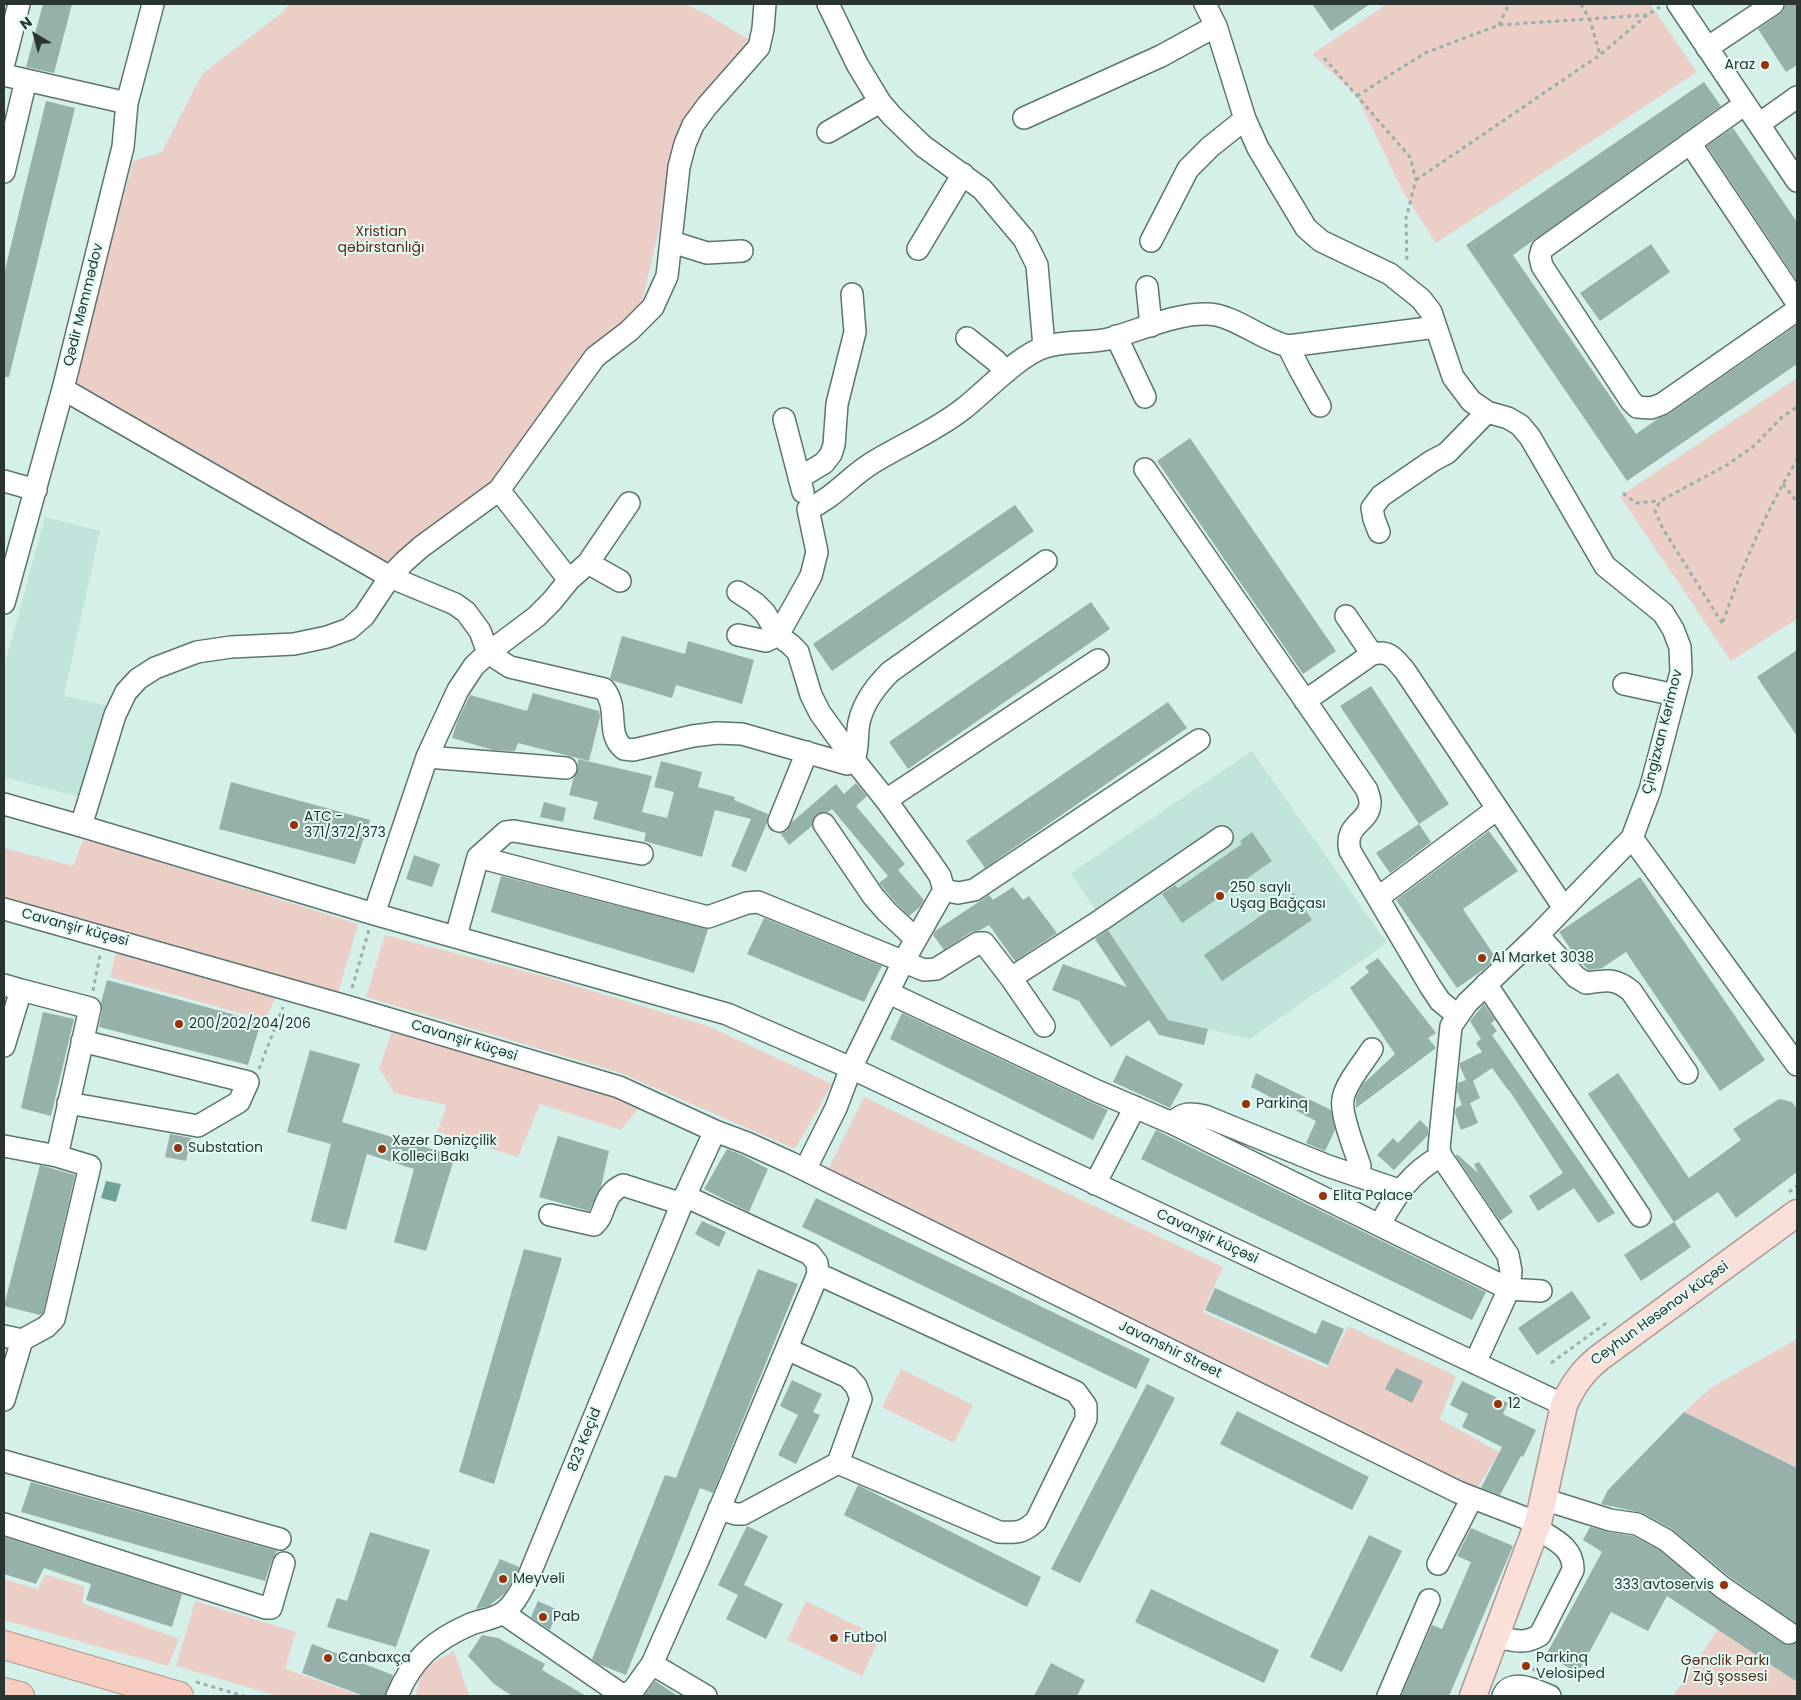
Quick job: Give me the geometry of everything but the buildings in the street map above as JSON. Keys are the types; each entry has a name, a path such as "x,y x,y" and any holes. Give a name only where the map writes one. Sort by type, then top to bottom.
{"highway":[{"path":"4,1645 179,1696"},
{"path":"4,1692 20,1696"}],"main road":[{"name":"Ceyhun Həsənov küçəsi","path":"1473,1696 1539,1517 1564,1405 1572,1388 1585,1369 1797,1213"}],"street":[{"path":"4,63 19,4"},
{"name":"Qədir Məmmədov","path":"4,603 63,390 123,147 127,104 153,4"},
{"path":"81,826 115,715 126,692 138,680 154,668 197,652 231,647 294,644 327,637 348,629 364,616 390,577 404,562 421,547 499,490 595,357 629,331 653,307 667,276 679,168 684,144 693,125 707,106 758,47 763,29 765,4"},
{"path":"828,4 857,64 880,102 923,146 982,189 1024,239 1037,265 1044,347"},
{"name":"Çingizxan Kərimov","path":"1205,4 1216,26 1245,119 1258,148 1306,228 1321,241 1390,274 1420,298 1431,312 1453,377 1472,401 1487,412 1508,418 1520,425 1530,437 1605,566 1663,613 1673,629 1680,647 1681,672 1650,790 1632,838 1467,1003 1451,1026 1439,1148 1441,1156"},
{"path":"1678,4 1745,104 1763,120 1797,181"},
{"path":"1707,48 1773,4"},
{"path":"1024,118 1161,56 1216,26"},
{"path":"4,74 127,104"},
{"path":"4,172 26,80"},
{"path":"1763,120 1797,97"},
{"path":"828,132 880,102"},
{"path":"1745,104 1542,248 1540,257 1542,266 1631,401 1637,407 1651,408 1662,404 1797,310"},
{"path":"1763,120 1797,116"},
{"path":"1151,241 1188,169 1210,147 1245,119"},
{"path":"1690,143 1797,303"},
{"path":"918,249 963,174"},
{"path":"672,242 707,252 742,251"},
{"path":"1147,287 1151,326"},
{"path":"799,478 824,463 831,454 834,445 837,404 855,332 852,294"},
{"path":"808,509 823,502 870,464 929,433 961,410 1006,372 1044,347 1116,336 1193,315 1210,314 1225,318 1276,344 1288,346 1436,327"},
{"path":"1116,336 1145,396"},
{"path":"967,338 996,361 1006,372"},
{"path":"1288,346 1320,406"},
{"path":"63,390 390,577 456,604 466,612 480,631 488,653 510,666 604,688 610,696 615,739 624,749 634,750 694,736 717,733 742,734 847,764 854,760 858,748 858,727 866,704 876,687 890,672 1046,561"},
{"path":"1379,532 1372,508 1381,496 1447,453 1487,412"},
{"path":"738,635 766,641 778,635 811,576 817,552 808,509 784,419"},
{"path":"1145,469 1367,790 1370,802 1369,811 1351,831 1348,841 1350,851 1430,986 1440,1001 1457,1015"},
{"path":"4,481 36,490"},
{"path":"499,490 569,580"},
{"path":"374,914 427,757 458,690 474,666 488,653 536,617 588,562 629,503"},
{"path":"588,562 620,581"},
{"path":"738,592 765,613 778,635 798,652 811,695 820,713 886,800 940,876 944,890 903,962 851,1068 836,1108 805,1170"},
{"path":"1346,616 1372,654"},
{"path":"1305,701 1372,654 1382,651 1392,656 1405,671 1564,908"},
{"path":"886,800 1098,660"},
{"path":"1624,684 1675,695"},
{"path":"944,890 958,893 974,890 1199,740"},
{"path":"779,821 807,752"},
{"path":"427,757 566,768"},
{"name":"Cavanşir küçəsi","path":"4,804 374,914 727,1014 851,1068 1564,1405"},
{"path":"1379,897 1497,809"},
{"path":"824,824 873,896 916,939"},
{"path":"456,936 478,857 506,832 514,831 642,854"},
{"path":"1011,978 1102,920 1222,837"},
{"path":"1632,838 1778,1037 1797,1066"},
{"path":"478,857 708,917 747,903 758,902 924,970 936,970 978,943 984,943 1044,1026"},
{"name":"Cavanşir küçəsi","path":"4,909 289,989 619,1087 805,1170"},
{"path":"1538,934 1576,977 1586,983 1598,981 1619,982 1631,991 1687,1073"},
{"path":"1486,984 1640,1216"},
{"path":"4,1046 12,987 90,1008 57,1156"},
{"path":"889,993 1172,1123 1509,1289 1541,1291"},
{"path":"68,1103 198,1126 239,1102 248,1082 82,1042"},
{"path":"1359,1176 1360,1166 1343,1109 1343,1098 1347,1088 1372,1049"},
{"path":"1096,1184 1135,1107"},
{"path":"1172,1123 1180,1115 1190,1113 1205,1116 1328,1166 1400,1190"},
{"name":"823 Keçid","path":"503,1613 513,1602 528,1578 684,1200 715,1131"},
{"path":"4,1146 57,1156 90,1166 54,1319 46,1327 13,1338 4,1400"},
{"path":"1380,1224 1400,1190 1425,1164 1441,1156 1508,1255 1511,1271 1509,1289 1475,1363"},
{"name":"Javanshir Street","path":"805,1170 1472,1498 1539,1517"},
{"path":"397,1696 404,1678 416,1660 438,1642 457,1630 503,1613 619,1693 626,1695 634,1689 652,1664 818,1274 817,1263 810,1254 684,1200 623,1185 611,1193 602,1209 599,1220 594,1225 550,1215"},
{"path":"818,1274 1076,1392 1086,1406 1086,1419 1036,1520 1026,1531 999,1532 838,1463"},
{"path":"719,1509 743,1514 838,1463 861,1399 856,1386 848,1377 786,1349"},
{"path":"4,1461 280,1540"},
{"path":"1438,1564 1472,1498"},
{"path":"1539,1517 1610,1520 1637,1524 1666,1540 1722,1587 1789,1633"},
{"path":"1496,1637 1530,1641 1540,1635 1573,1570 1573,1562 1568,1550 1539,1517"},
{"path":"4,1524 266,1608 271,1608 284,1563"},
{"path":"1388,1696 1429,1600"},
{"path":"652,1664 706,1696"},
{"path":"1503,1696 1510,1688 1524,1686 1546,1695"}],"path":[{"path":"1499,25 1509,4"},
{"path":"1581,4 1590,20 1600,55"},
{"path":"1416,180 1600,55 1648,15 1666,4"},
{"path":"1357,96 1425,53 1499,25 1648,15"},
{"path":"1324,58 1410,157 1416,180 1406,218 1408,289"},
{"path":"1623,493 1636,503 1660,501 1727,465 1754,446 1782,417 1797,408"},
{"path":"1660,501 1655,511 1662,529 1722,623 1740,574 1783,484 1797,460"},
{"path":"1783,484 1797,502"},
{"path":"346,1006 374,914"},
{"path":"90,1008 104,936"},
{"path":"248,1082 254,1079 289,989"},
{"path":"1524,1686 1539,1661 1540,1635"}],"shaded area":[{"path":"45,517 100,531 64,696 106,705 79,797 4,777 4,668"},
{"name":"250 saylı Uşag Bağçası","path":"1252,751 1387,943 1250,1039 1168,1020 1071,873"},
{"path":"106,1181 121,1184 116,1202 101,1198"}],"green space":[{"name":"Xristian qəbirstanlığı","path":"289,4 684,4 707,14 754,43 691,110 676,155 641,307 496,480 385,564 74,384 133,161 162,152 202,74 284,11"},
{"path":"1387,4 1650,4 1697,72 1436,243 1402,190 1357,96 1312,54"},
{"path":"1797,378 1797,619 1731,661 1620,496"},
{"path":"84,838 358,924 338,993 4,902 4,848 73,866"},
{"path":"385,935 543,976 708,1026 832,1084 795,1149 621,1073 366,997"},
{"path":"117,948 278,992 265,1020 110,977"},
{"path":"393,1028 563,1079 641,1105 621,1130 540,1104 518,1157 437,1132 447,1105 394,1093 379,1068"},
{"path":"864,1097 1223,1267 1203,1312 1327,1368 1348,1326 1456,1376 1440,1419 1499,1452 1477,1489 825,1176"},
{"path":"1797,1339 1797,1468 1684,1412 1712,1387"},
{"path":"901,1369 973,1405 954,1443 882,1407"},
{"path":"45,1574 85,1587 82,1603 179,1639 168,1666 4,1620 4,1579 38,1589"},
{"path":"195,1601 296,1632 285,1669 361,1696 278,1696 176,1666"},
{"name":"Futbol","path":"806,1601 880,1637 862,1676 787,1640"},
{"name":"Gənclik Parkı / Zığ şossesi","path":"1718,1629 1797,1682 1797,1696 1673,1696"},
{"path":"454,1651 469,1696 416,1696 422,1669"}],"place":[{"name":"Araz","path":"1765,65"},
{"name":"ATC - 371/372/373","path":"294,825"},
{"name":"250 saylı Uşag Bağçası","path":"1220,896"},
{"name":"Al Market 3038","path":"1482,958"},
{"name":"200/202/204/206","path":"179,1024"},
{"name":"Parkinq","path":"1246,1104"},
{"name":"Substation","path":"178,1148"},
{"name":"Xəzər Dənizçilik Kolleci Bakı","path":"382,1149"},
{"name":"Elita Palace","path":"1323,1196"},
{"name":"12","path":"1498,1404"},
{"name":"Meyvəli","path":"503,1579"},
{"name":"333 avtoservis","path":"1724,1585"},
{"name":"Pab","path":"543,1617"},
{"name":"Futbol","path":"834,1638"},
{"name":"Canbaxça","path":"328,1658"},
{"name":"Parkinq Velosiped","path":"1526,1666"}]}
